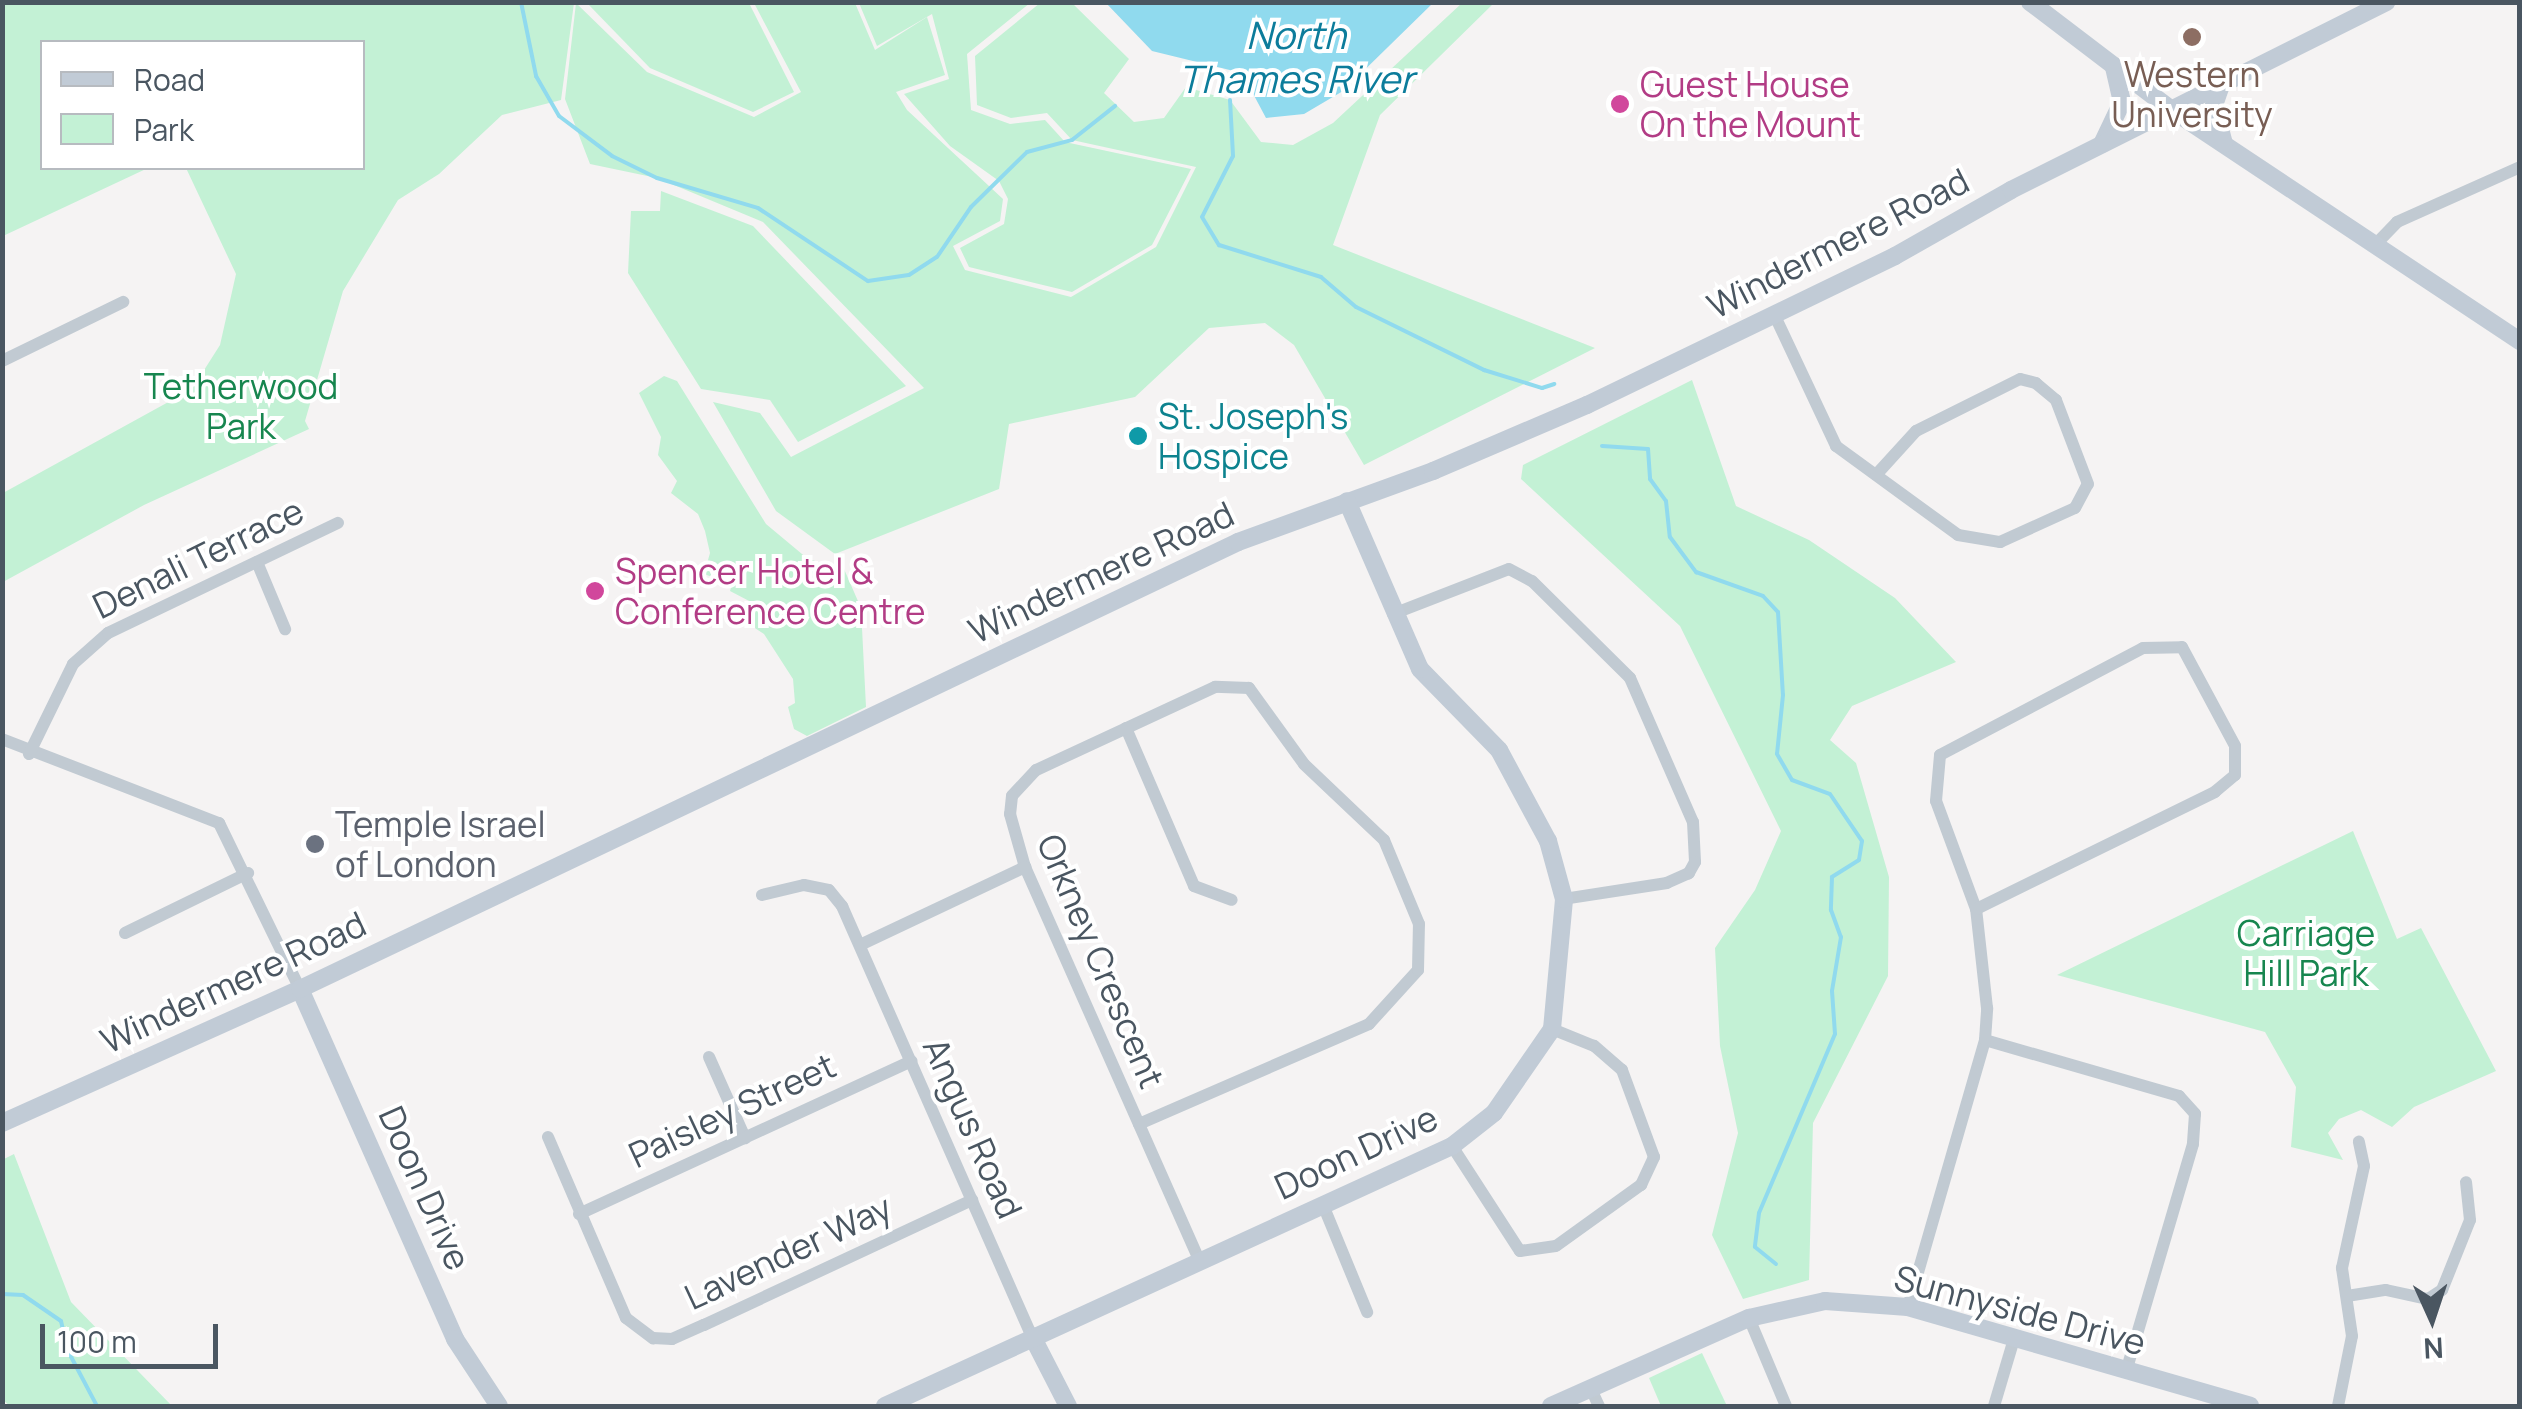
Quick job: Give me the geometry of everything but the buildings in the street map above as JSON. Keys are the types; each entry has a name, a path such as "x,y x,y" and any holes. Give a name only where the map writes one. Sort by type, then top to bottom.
{"main road":[{"path":"2030,2 2172,110 2520,341"},
{"name":"Windermere Road","path":"2,1123 300,990 1238,542 1587,405 2387,2"},
{"path":"2101,145 2122,102 2114,66"},
{"path":"2221,85 2214,105 2224,144"},
{"name":"Doon Drive","path":"885,1406 1452,1146 1494,1113 1552,1029 1564,899 1548,842 1499,750 1420,668 1393,614 1347,501"},
{"name":"Doon Drive","path":"300,990 455,1339 499,1406"},
{"name":"Sunnyside Drive","path":"1551,1406 1749,1318 1824,1301 1908,1307 2250,1406"},
{"path":"1032,1336 1068,1406"}],"street":[{"path":"2375,245 2397,222 2520,167"},
{"path":"2,362 123,302"},
{"path":"1774,314 1836,446 1876,475 1979,544 2000,542 2074,508 2088,484 2056,400 2036,383 2020,380 1916,432 1876,475"},
{"name":"Denali Terrace","path":"29,754 84,651 108,633 338,523"},
{"path":"257,562 286,629"},
{"path":"1393,614 1510,569 1532,580 1630,678 1693,822 1695,862 1688,873 1667,883 1564,899"},
{"path":"1908,1307 1985,1040 1986,970 1976,909 1936,801 1940,755 2142,648 2182,647 2234,746 2238,760 2227,786 1976,909"},
{"name":"Orkney Crescent","path":"1139,1124 1369,1024 1406,989 1423,948 1384,840 1304,764 1248,688 1215,687 1022,780 1010,814 1026,867 1139,1124 1200,1260"},
{"path":"1126,728 1194,886 1232,900"},
{"path":"2,738 29,754 219,822 248,873 300,990"},
{"path":"860,945 1026,867"},
{"path":"124,933 248,873"},
{"name":"Angus Road","path":"762,895 804,885 829,890 860,945 1032,1336"},
{"path":"1452,1146 1520,1252 1556,1246 1640,1185 1654,1157 1622,1070 1594,1046 1552,1029"},
{"path":"1985,1040 2179,1096 2194,1114 2194,1144 2126,1371"},
{"path":"708,1056 745,1138"},
{"name":"Paisley Street","path":"579,1214 911,1061"},
{"path":"548,1137 579,1214"},
{"path":"2338,1406 2352,1336 2344,1244 2364,1166 2359,1142"},
{"path":"2347,1296 2386,1290 2428,1299 2442,1290 2470,1220 2466,1182"},
{"name":"Lavender Way","path":"579,1214 634,1330 672,1339 972,1200"},
{"path":"1323,1205 1367,1312"},
{"path":"1749,1318 1786,1406"},
{"path":"1994,1406 2014,1339"},
{"path":"1591,1388 1599,1406"}],"green space":[{"name":"Tetherwood Park","path":"3,2 574,3 561,100 502,115 439,174 398,200 343,291 305,421 309,429 144,505 3,582 3,493 192,389 220,345 236,274 187,170 365,170 365,40 40,40 40,170 144,170 3,236"},
{"path":"576,3 647,72 754,117 801,92 754,3 855,3 875,50 927,17 945,75 896,92 907,110 1003,199 1000,221 953,246 965,270 1071,297 1156,247 1196,167 1072,140 1047,113 1011,118 977,105 975,56 1040,3 1072,3 1129,59 1104,93 1134,122 1164,118 1186,87 1230,100 1261,142 1293,145 1333,123 1462,3 1494,3 1380,115 1333,245 1595,348 1364,465 1294,345 1265,323 1209,328 1135,397 1009,424 999,489 835,554 776,511 713,402 760,413 791,457 924,388 763,222 657,178 590,164 565,99"},
{"path":"587,3 749,3 794,92 753,112 650,68"},
{"path":"859,3 1030,3 967,54 971,110 1010,124 1045,120 1065,142 1191,169 1152,245 1072,292 969,267 960,248 1004,224 1008,199 999,181 950,146 904,94 949,79 932,14 877,46"},
{"path":"661,191 753,226 906,386 798,442 770,400 701,389 628,273 631,211 660,211"},
{"path":"664,376 677,381 766,524 808,559 844,569 861,608 866,707 807,736 794,729 788,707 795,703 793,679 764,634 744,621 753,603 730,591 732,584 704,574 710,553 705,531 698,514 671,493 677,481 658,455 661,437 639,393"},
{"path":"1692,380 1736,506 1809,540 1895,598 1956,662 1852,706 1830,740 1856,763 1889,877 1888,976 1813,1123 1809,1280 1743,1299 1712,1235 1738,1133 1720,1046 1715,948 1755,890 1781,831 1680,626 1521,479 1523,465"},
{"name":"Carriage Hill Park","path":"2353,831 2397,939 2421,928 2496,1071 2414,1107 2392,1127 2361,1110 2339,1119 2328,1133 2343,1160 2291,1147 2296,1087 2265,1032 2057,975"},
{"path":"14,1154 71,1302 172,1406 10,1406 3,1400 2,1160"},
{"path":"1702,1353 1727,1406 1661,1406 1649,1378"}],"water":[{"name":"North Thames River","path":"1106,3 1433,3 1343,91 1304,114 1266,118 1242,73 1152,51"}],"waterway":[{"path":"521,2 536,76 559,116 612,156 657,178 758,208 868,281 909,275 937,257 971,207 1027,152 1072,140 1115,106"},
{"path":"1230,100 1233,156 1202,217 1219,245 1321,277 1356,307 1484,370 1542,388 1554,384"},
{"path":"1602,446 1648,449 1650,479 1666,501 1670,537 1696,572 1763,596 1778,612 1783,695 1777,754 1792,780 1830,794 1862,841 1859,860 1832,877 1831,910 1841,937 1832,991 1835,1034 1759,1213 1755,1247 1776,1264"},
{"path":"2,1294 23,1295 61,1321 68,1351 97,1406"}],"place":[{"name":"Western University","path":"2192,37"},
{"name":"Guest House On the Mount","path":"1620,104"},
{"name":"St. Joseph's Hospice","path":"1138,436"},
{"name":"Spencer Hotel & Conference Centre","path":"595,591"},
{"name":"Temple Israel of London","path":"315,844"}]}
